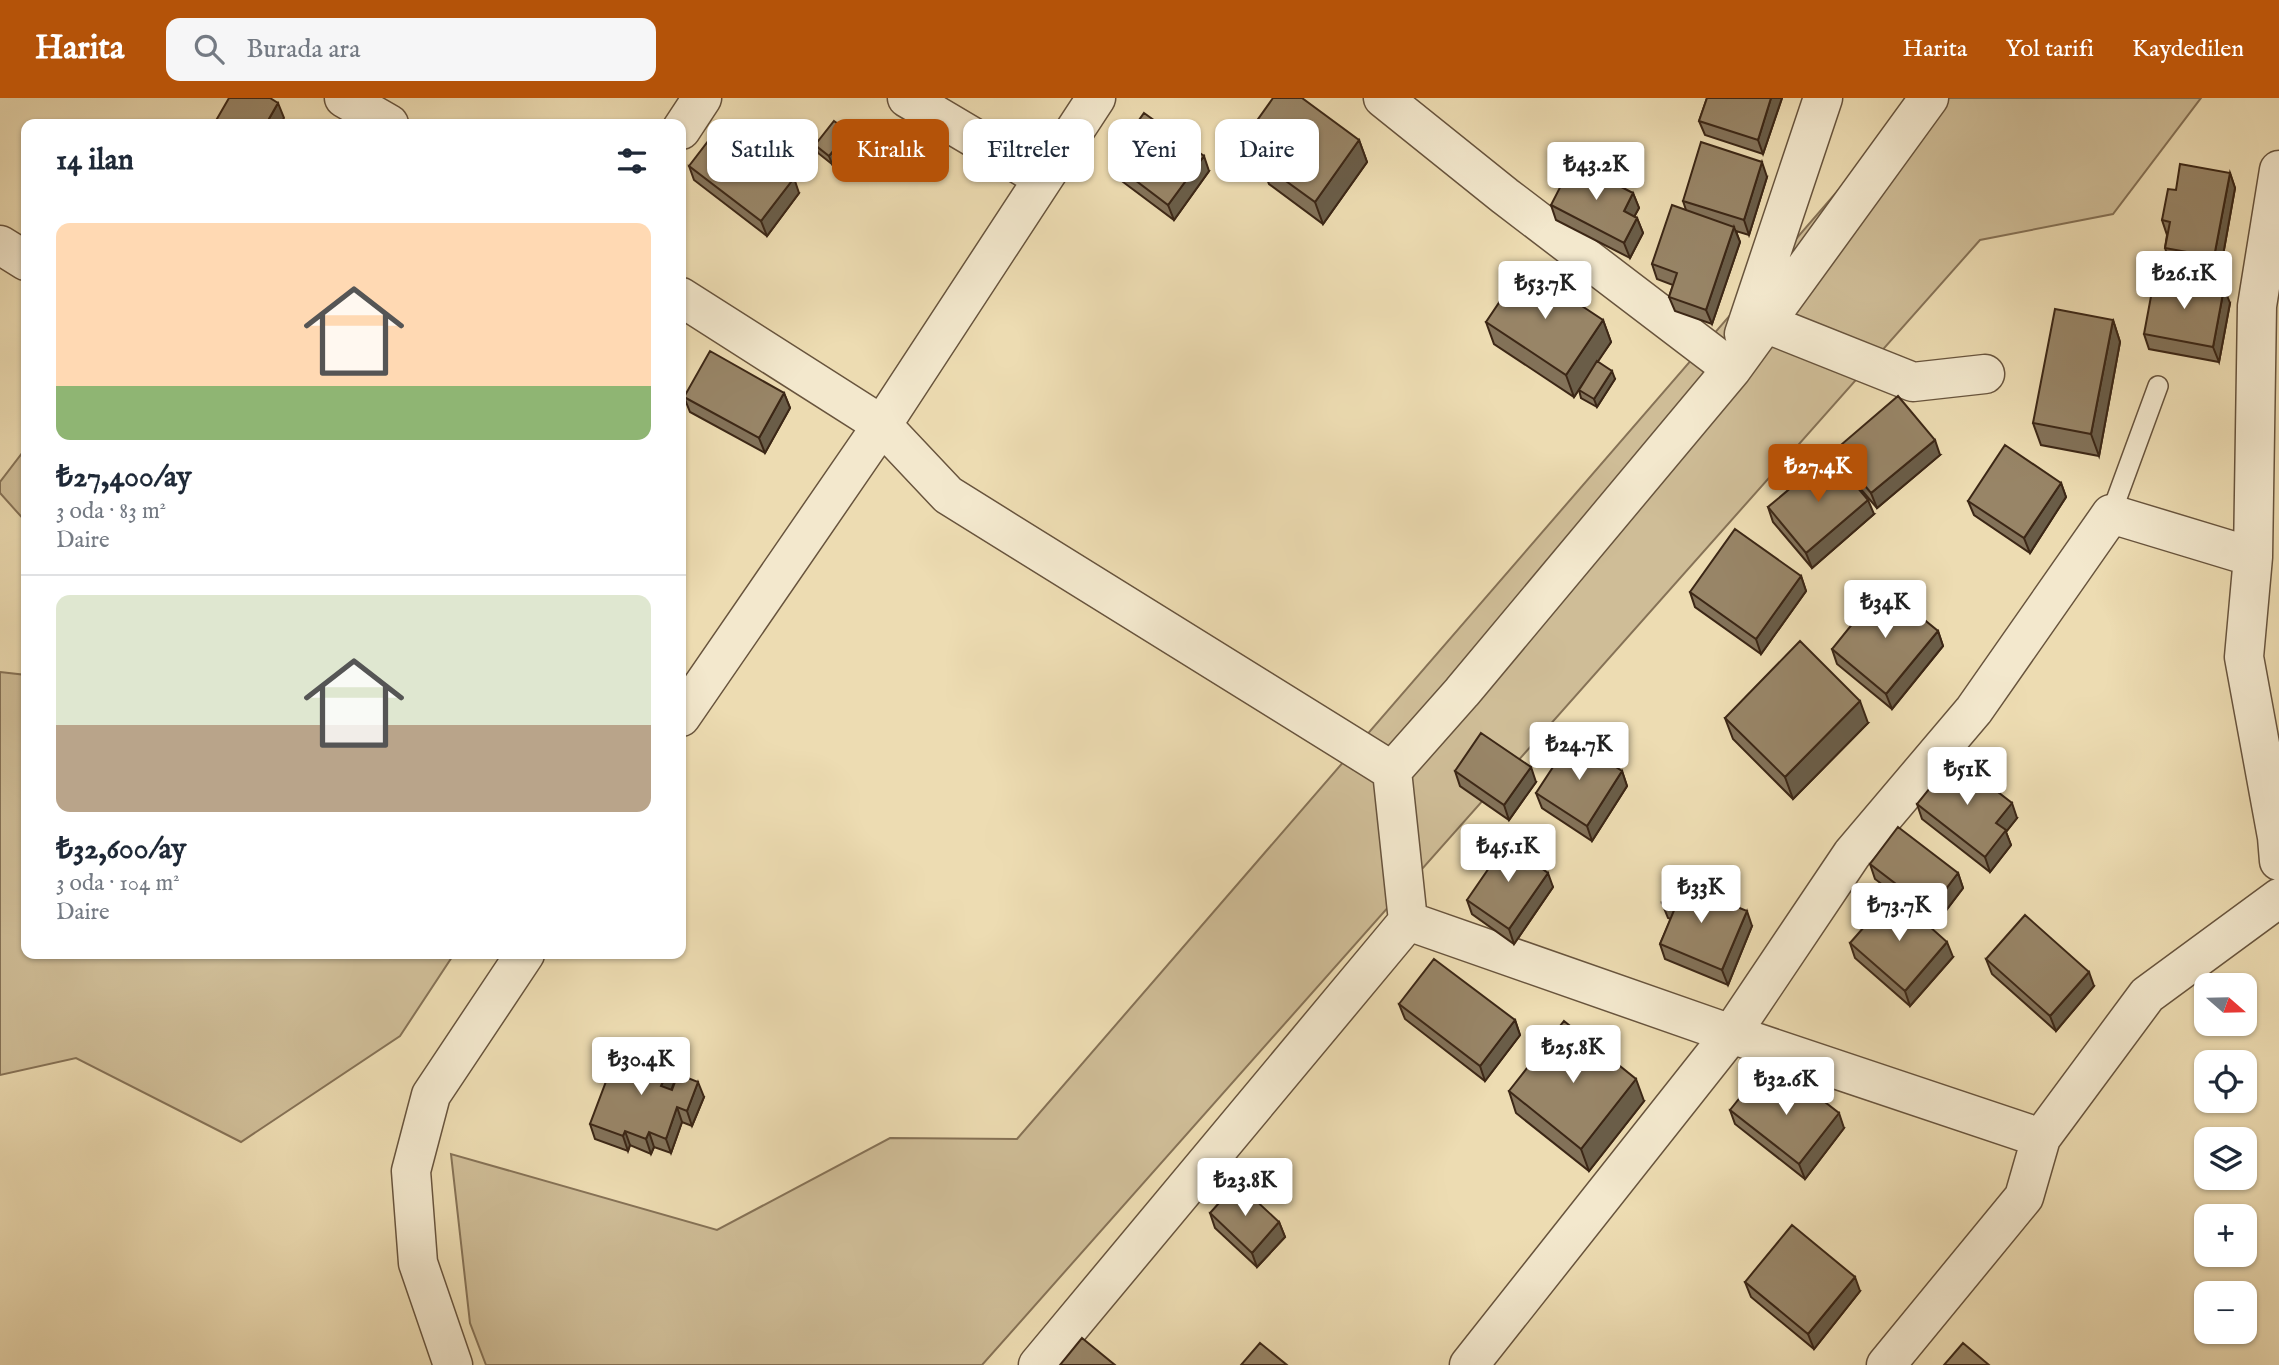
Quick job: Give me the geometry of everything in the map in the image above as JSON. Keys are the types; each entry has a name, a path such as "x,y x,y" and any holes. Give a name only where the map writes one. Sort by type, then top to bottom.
{"street":[{"path":"344,98 380,119"},
{"path":"686,122 702,98"},
{"path":"907,98 963,131"},
{"path":"1083,119 1097,98"},
{"path":"1383,98 1505,197 1732,369"},
{"path":"1732,369 1823,98"},
{"path":"1038,1365 1408,921 1392,771 1462,692 1732,369 1929,98"},
{"path":"2279,170 2258,306 2253,557 2244,657 2279,861"},
{"path":"686,698 692,675 881,425 1039,182"},
{"path":"0,245 21,258"},
{"path":"686,299 881,425 948,495 1392,771"},
{"path":"1765,323 1913,382 1985,374"},
{"path":"1469,1365 1731,1034 1852,854 1974,710 2111,514 2253,557"},
{"path":"1886,1365 2024,1197 2040,1138 2147,995 2279,898"},
{"path":"1408,921 2040,1138"},
{"path":"453,1365 418,1263 411,1171 431,1095 521,959"}],"lane":[{"path":"2111,514 2158,386"}],"shaded area":[{"path":"1918,98 2201,98 2113,214 1980,240 982,1365 486,1365 470,1323 451,1154 717,1230 890,1138 1017,1139"},
{"path":"21,455 21,516 0,493 0,482"},
{"path":"0,672 21,674 21,959 451,959 400,1036 241,1142 76,1058 0,1075"}],"building":[{"path":"229,98 270,98 278,103 269,119 217,119"},
{"path":"1273,98 1302,98 1359,140 1315,202 1287,182 1319,182 1319,119 1258,119"},
{"path":"1707,98 1771,98 1758,140 1699,121"},
{"path":"1144,113 1152,119 1140,119"},
{"path":"832,124 832,152 829,156 818,147 818,141"},
{"path":"1701,142 1762,162 1744,220 1683,201"},
{"path":"707,143 707,180 689,166"},
{"path":"1573,162 1633,193 1624,211 1637,218 1624,243 1551,205"},
{"path":"2180,164 2230,173 2214,257 2165,248 2170,222 2162,220 2168,189 2176,190"},
{"path":"710,182 791,182 761,221"},
{"path":"1138,182 1185,182 1168,205"},
{"path":"1672,205 1734,227 1706,310 1669,297 1677,273 1652,264"},
{"path":"1523,267 1603,320 1566,375 1486,322"},
{"path":"2155,275 2224,288 2213,347 2144,334"},
{"path":"2055,309 2113,320 2091,434 2033,423"},
{"path":"710,351 784,393 759,438 686,398 686,393"},
{"path":"1597,361 1612,371 1594,399 1579,390"},
{"path":"1898,396 1935,440 1871,493 1835,450"},
{"path":"2005,445 2061,483 2024,538 1968,501"},
{"path":"1830,455 1868,500 1806,553 1768,507"},
{"path":"1735,529 1801,576 1756,639 1690,592"},
{"path":"1883,586 1938,631 1886,694 1832,649"},
{"path":"1800,641 1860,701 1785,777 1725,718"},
{"path":"1481,733 1531,767 1504,805 1455,771"},
{"path":"1572,738 1622,771 1587,826 1536,793"},
{"path":"1954,758 2012,803 1996,823 2006,830 1985,857 1917,804"},
{"path":"1898,827 1958,873 1930,910 1870,864"},
{"path":"1511,836 1535,853 1530,860 1548,873 1509,929 1467,900"},
{"path":"1672,880 1747,911 1722,970 1660,944 1675,908 1662,903"},
{"path":"1893,894 1947,942 1905,991 1850,943"},
{"path":"2025,915 2089,972 2050,1016 1986,959"},
{"path":"1434,959 1515,1020 1480,1066 1399,1004"},
{"path":"1564,1021 1636,1079 1581,1149 1509,1091"},
{"path":"619,1047 670,1066 661,1086 672,1090 678,1074 698,1082 687,1111 677,1107 666,1139 649,1132 646,1139 625,1131 623,1136 590,1124"},
{"path":"1803,1085 1839,1113 1799,1164 1730,1110 1746,1090"},
{"path":"1237,1183 1279,1222 1252,1253 1210,1213"},
{"path":"1792,1225 1855,1277 1808,1334 1745,1282"},
{"path":"1082,1338 1115,1365 1060,1365"},
{"path":"1260,1343 1287,1365 1241,1365"},
{"path":"1963,1343 1989,1365 1944,1365"}]}
